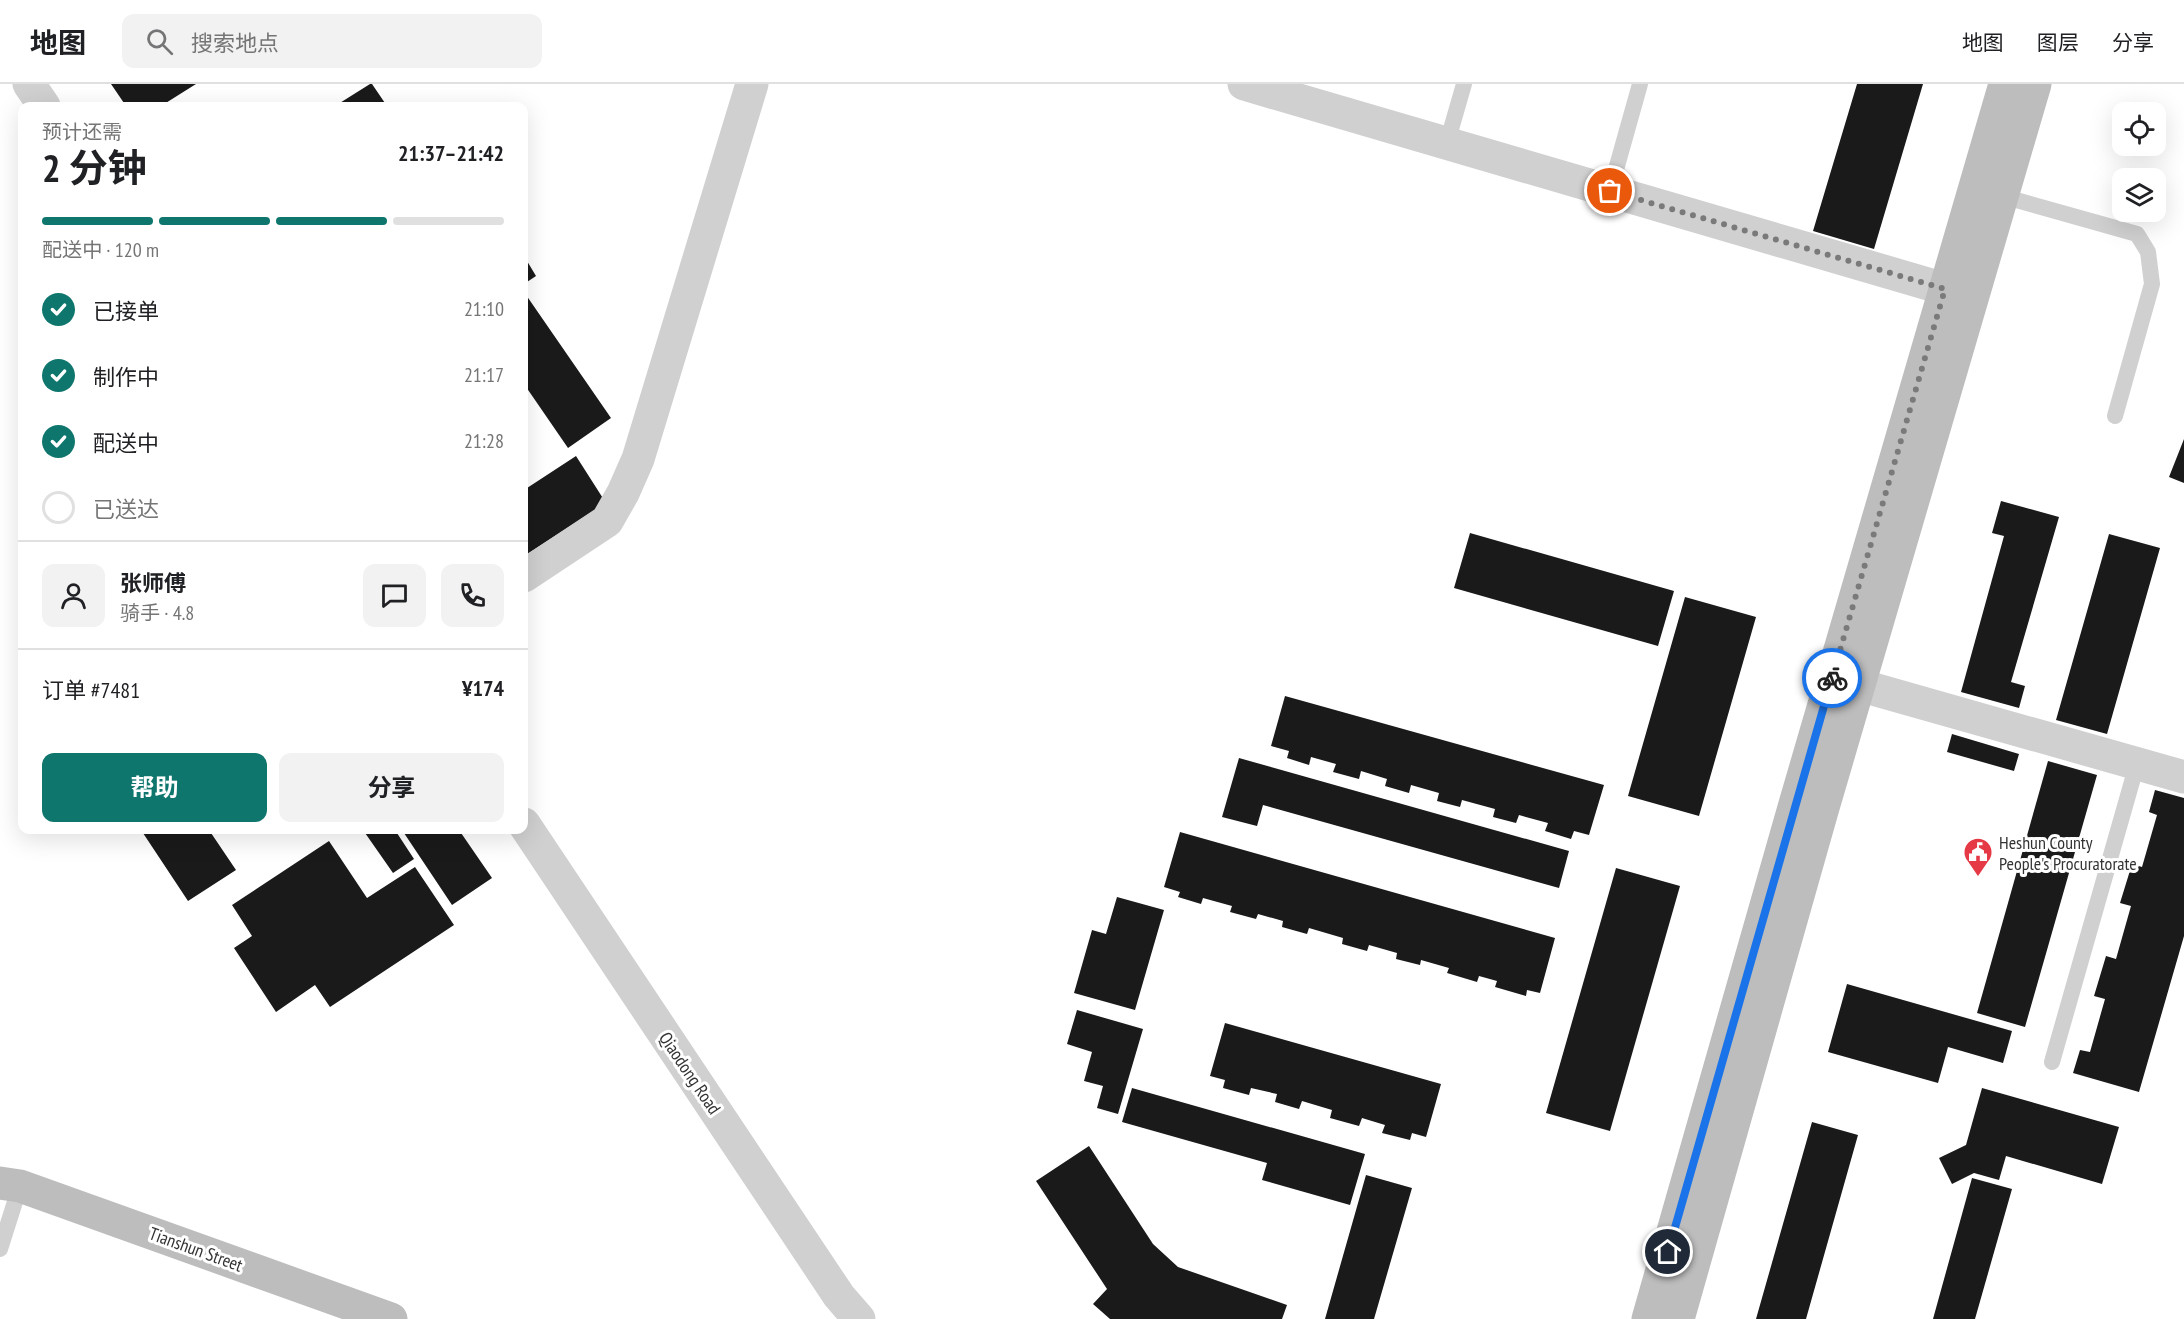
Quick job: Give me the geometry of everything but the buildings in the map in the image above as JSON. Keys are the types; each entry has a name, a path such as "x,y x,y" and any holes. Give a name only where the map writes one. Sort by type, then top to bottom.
{"main road":[{"path":"1648,1319 2005,84"},
{"path":"1678,1319 2034,84"},
{"name":"Tianshun Street","path":"10,1184 391,1319"}],"street":[{"path":"29,84 41,102"},
{"path":"528,573 607,521 623,493 641,447 752,84"},
{"path":"1244,84 1286,90 1447,143 1945,289"},
{"path":"1859,685 2184,777"},
{"name":"Qiaodong Road","path":"528,830 839,1296 859,1319"}],"lane":[{"path":"1447,143 1464,84"},
{"path":"1610,191 1640,84"},
{"path":"2002,196 2137,234 2148,252 2152,284 2115,416"},
{"path":"2052,1062 2137,764"},
{"path":"0,1249 10,1184"}],"way so far":[{"path":"1610,191 1945,289 1832,678"}],"place":[{"name":"Heshun County People's Procuratorate","path":"1978,878"}],"route":[{"path":"1668,1252 1832,678"}]}
